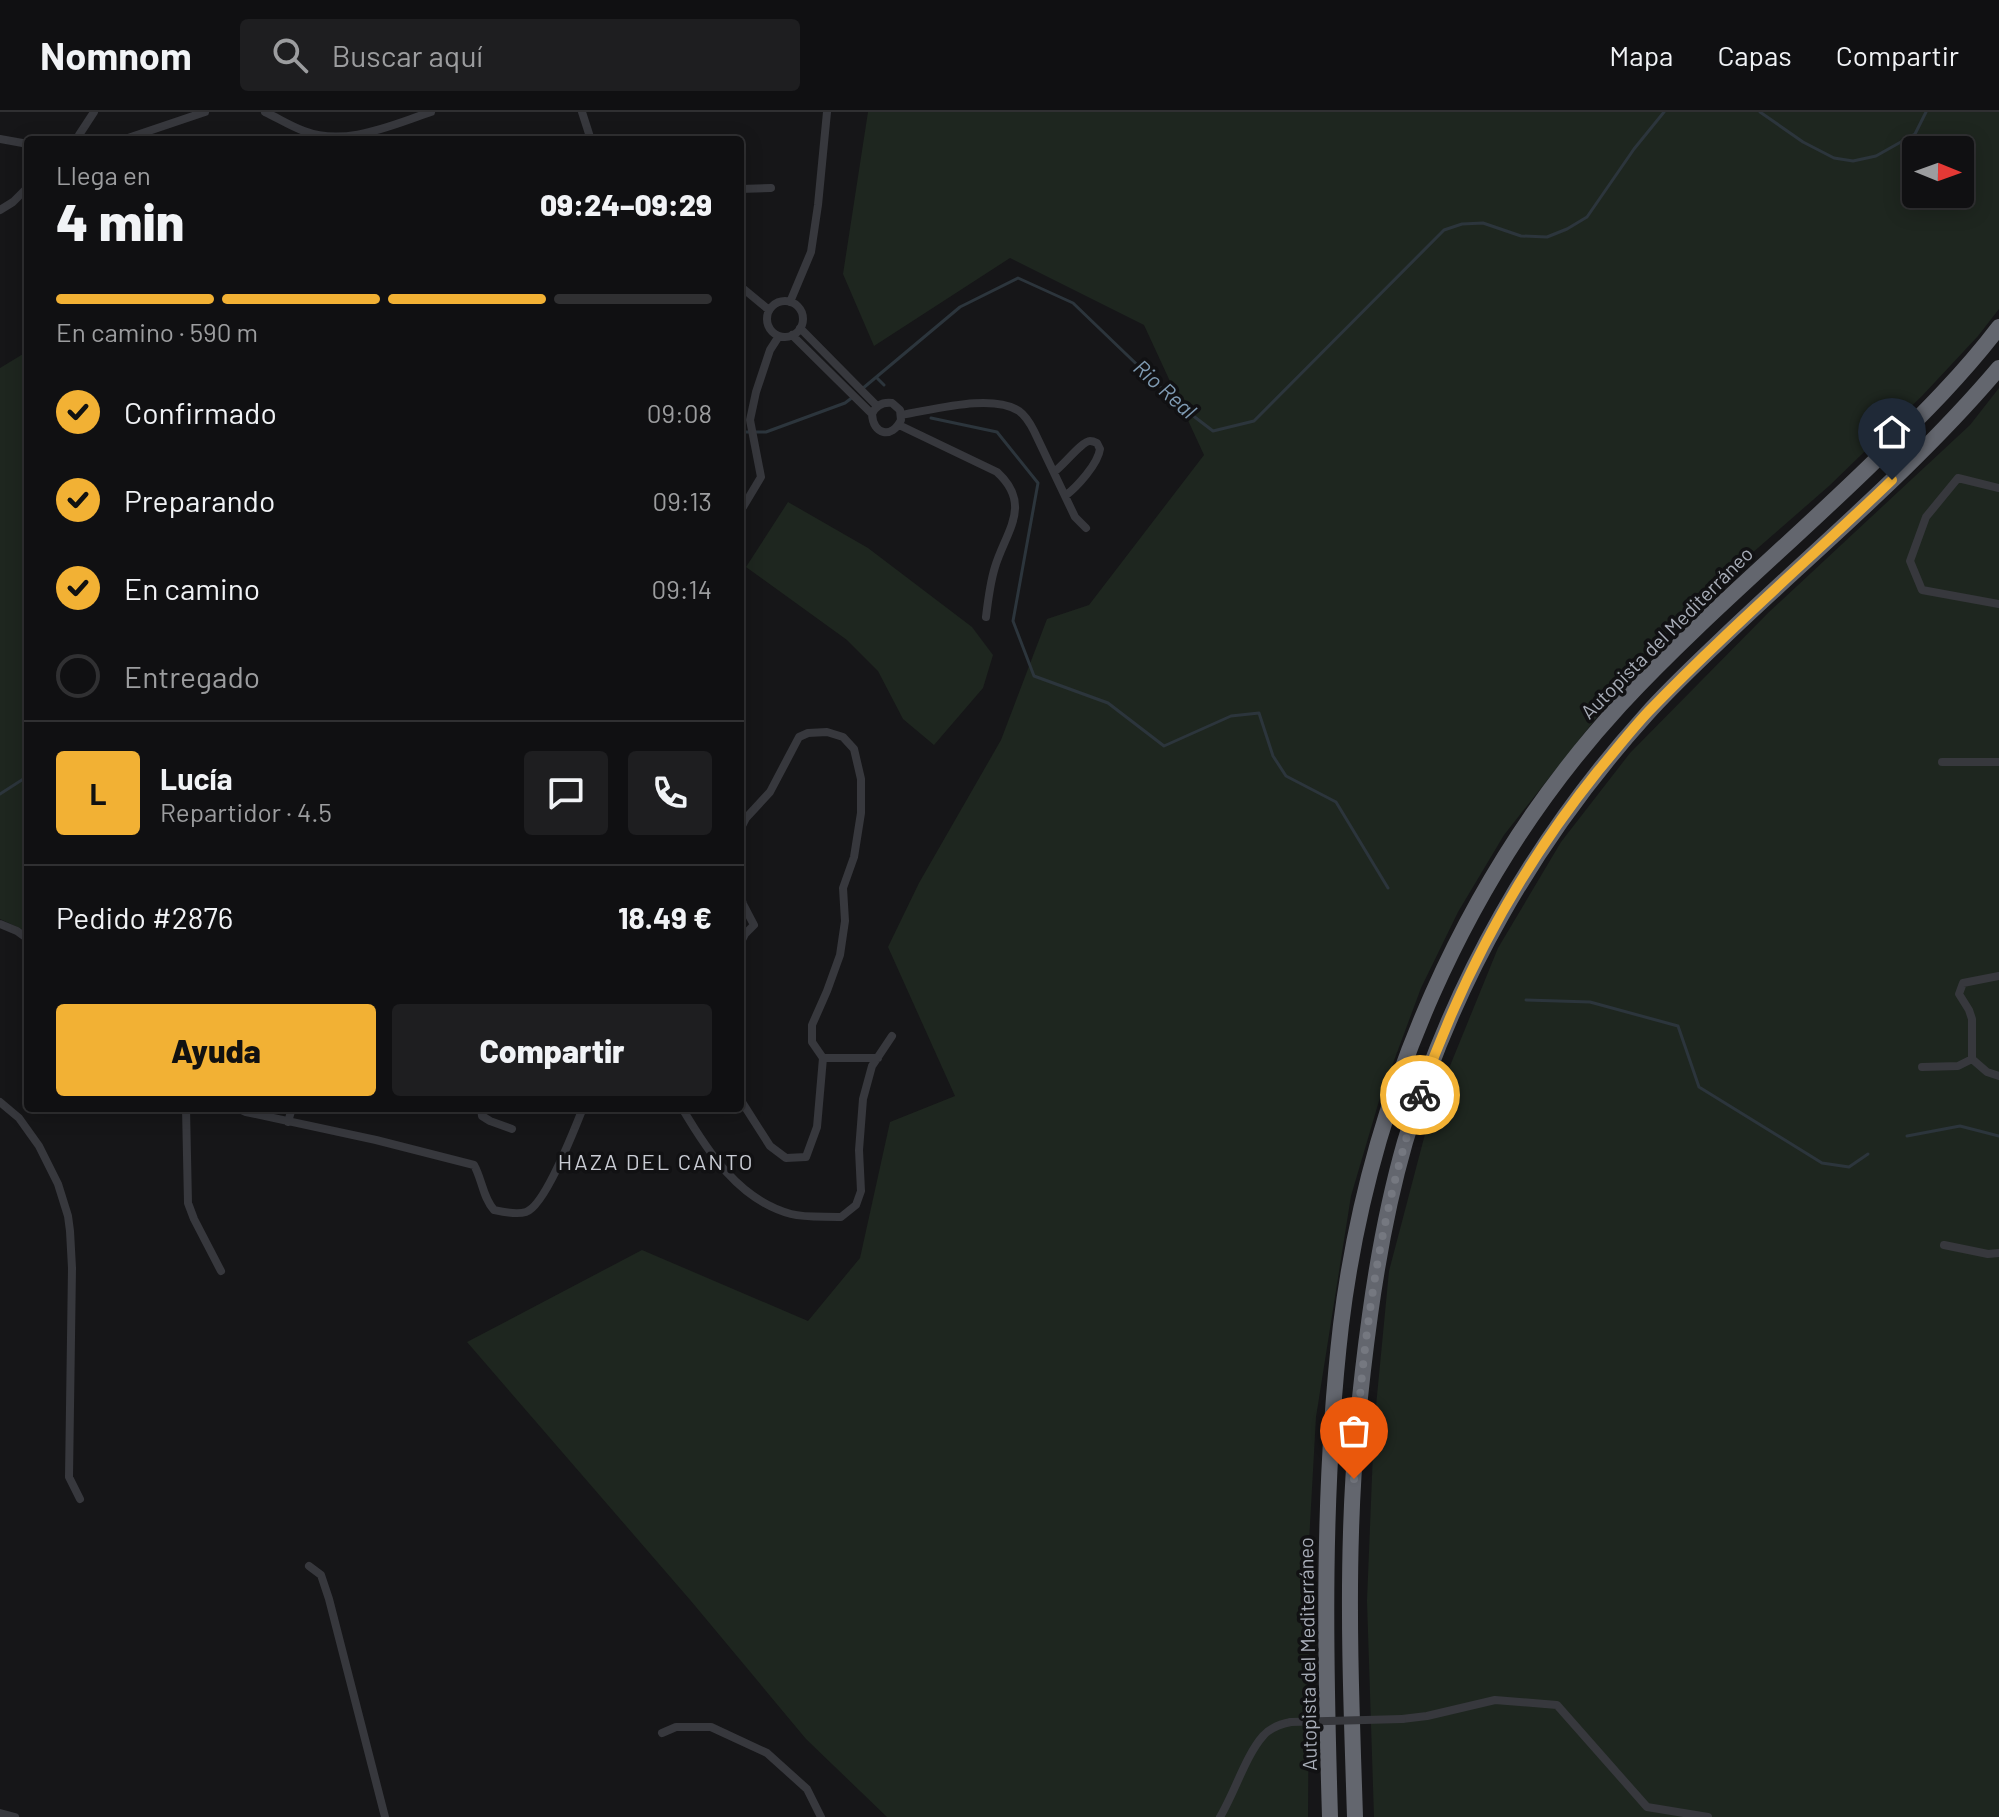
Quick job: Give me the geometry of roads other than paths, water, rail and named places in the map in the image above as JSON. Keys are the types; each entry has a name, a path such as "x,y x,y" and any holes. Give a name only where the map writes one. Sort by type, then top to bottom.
{"highway":[{"name":"Autopista del Mediterráneo","path":"1330,1817 1325,1671 1327,1507 1342,1322 1359,1227 1379,1144 1401,1072 1440,976 1494,875 1539,806 1620,705 1718,606 1930,408 1999,327"},
{"path":"1355,1817 1351,1530 1355,1454 1375,1279 1404,1147 1424,1085 1460,994 1514,890 1568,809 1647,713 1757,605 1913,460 1999,368"},
{"path":"1355,1454 1365,1817"},
{"path":"1319,1817 1318,1547 1327,1507"}],"street":[{"path":"79,136 94,112"},
{"path":"134,136 205,112"},
{"path":"265,112 305,132 329,136"},
{"path":"342,136 369,132 431,112"},
{"path":"582,112 590,136"},
{"path":"790,302 811,252 827,112"},
{"path":"0,139 24,143"},
{"path":"744,189 771,188"},
{"path":"0,210 24,191"},
{"path":"744,289 769,310"},
{"path":"782,301 790,302 800,309 803,322 792,335 779,336 771,330 767,320 769,310 782,301"},
{"path":"800,328 847,381 861,403 875,410"},
{"path":"792,335 867,394 875,410 874,424 881,431 891,432 899,425 900,410 892,403 882,403 875,410"},
{"path":"744,505 761,477 750,420 770,350 779,336"},
{"path":"901,415 985,402 1004,404 1018,411 1027,418 1075,517 1086,528"},
{"path":"899,425 997,472 1013,492 1016,514 993,572 986,617"},
{"path":"1054,472 1084,443 1097,443 1099,456 1065,496"},
{"path":"1999,488 1958,478 1926,517 1910,561 1922,590 1999,604"},
{"path":"744,822 770,792 799,737 827,732 843,737 854,749 861,779 861,813 854,857 843,888 845,921 840,955 812,1025 812,1042 823,1058 817,1127 806,1157 786,1158 770,1146 744,1105"},
{"path":"1942,762 1999,762"},
{"path":"744,906 754,925 744,936"},
{"path":"0,924 24,936"},
{"path":"1972,1059 1973,1028 1969,1010 1960,997 1961,986 1969,980 1999,976"},
{"path":"685,1112 729,1177 761,1202 794,1215 841,1217 856,1205 861,1191 859,1150 863,1099 872,1066 892,1036"},
{"path":"823,1058 878,1058"},
{"path":"1922,1067 1958,1066 1972,1059"},
{"path":"1972,1059 1987,1072 1999,1076"},
{"path":"0,1102 19,1118 39,1146 58,1184 68,1216 72,1268 69,1477 80,1499"},
{"path":"186,1112 188,1203 221,1271"},
{"path":"246,1112 474,1165 488,1204 494,1210 515,1213 528,1212 538,1203 567,1148 581,1112"},
{"path":"288,1122 291,1112"},
{"path":"482,1112 490,1121 512,1129"},
{"path":"1944,1245 1988,1254 1999,1253"},
{"path":"309,1566 321,1575 329,1599 385,1817"},
{"path":"1220,1817 1255,1747 1264,1735 1281,1724 1402,1719 1495,1700 1557,1705 1647,1807 1708,1817"},
{"path":"662,1733 676,1727 711,1727 767,1753 807,1789 821,1817"},
{"path":"0,1813 15,1817"}],"waterway":[{"name":"Rio Real","path":"862,389 960,307 1018,278 1073,303 1179,405 1213,431 1254,421 1444,230 1462,224 1483,223 1521,236 1547,237 1567,229 1587,217 1664,112"},
{"name":"Rio Real","path":"1760,112 1803,142 1834,158 1853,161 1876,156 1915,134 1926,112"},
{"path":"877,378 884,385"},
{"name":"Rio Real","path":"744,432 766,432 845,403 853,397"},
{"path":"931,418 997,432 1038,483 1013,621 1034,676 1108,703 1164,746 1231,716 1259,713 1273,756 1286,776 1336,802 1388,888"},
{"name":"Rio Real","path":"0,794 24,779"},
{"path":"1526,1000 1590,1002 1678,1026 1699,1087 1822,1163 1849,1167 1868,1154"},
{"path":"1907,1136 1960,1126 1999,1136"}],"district":[{"name":"HAZA DEL CANTO","path":"656,1162"}]}
